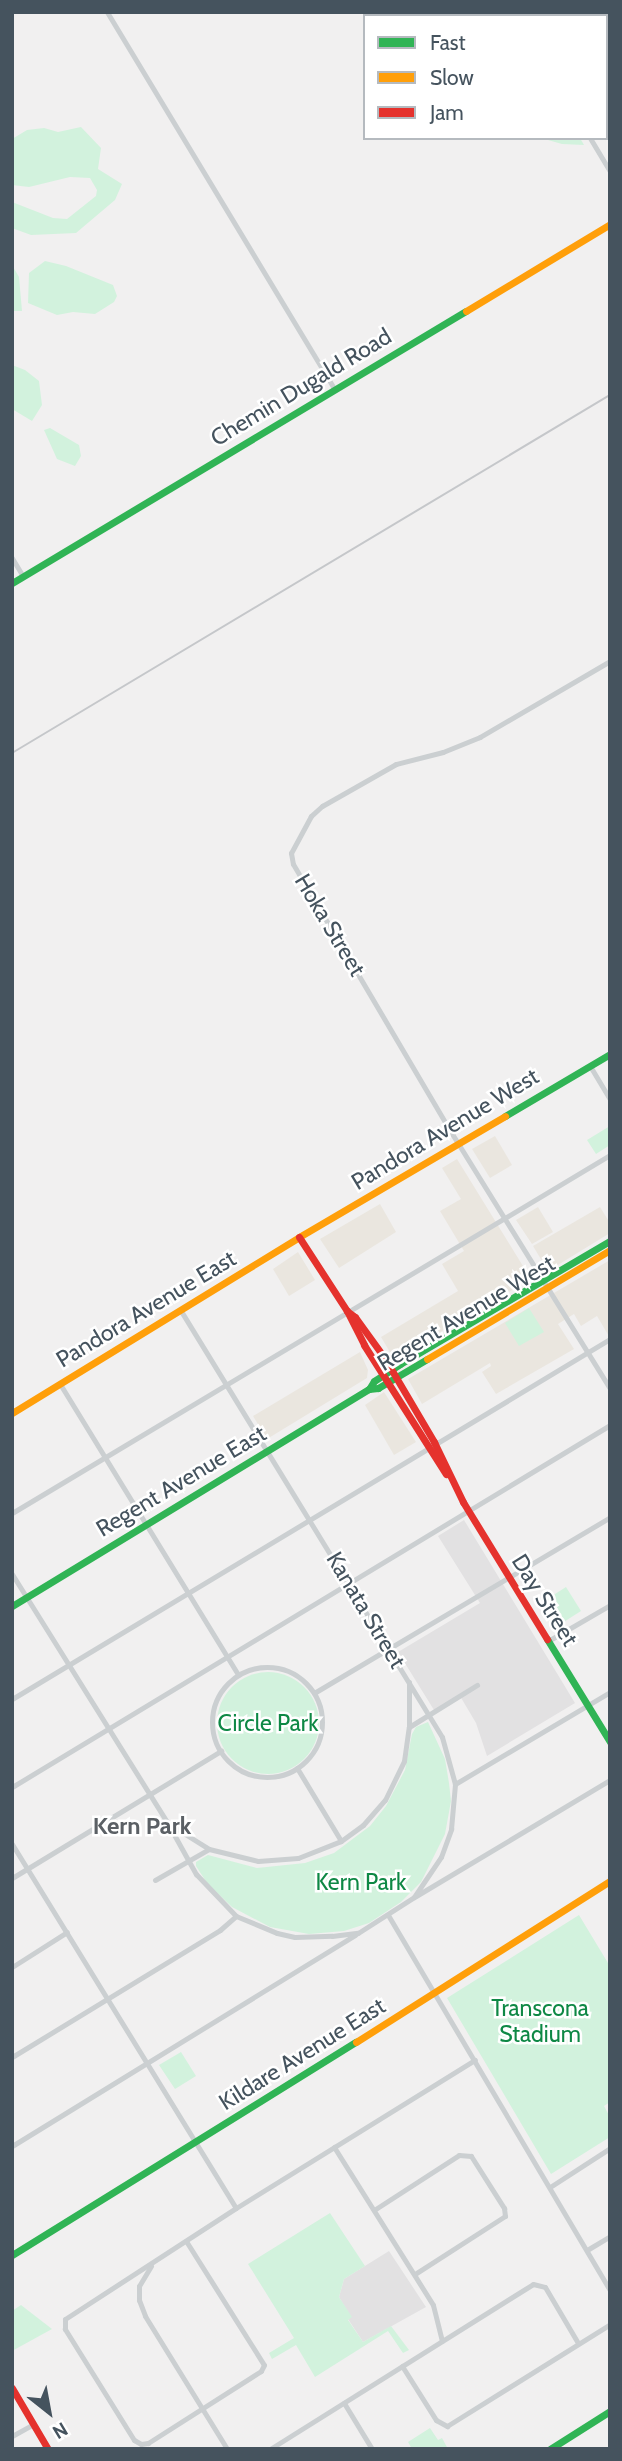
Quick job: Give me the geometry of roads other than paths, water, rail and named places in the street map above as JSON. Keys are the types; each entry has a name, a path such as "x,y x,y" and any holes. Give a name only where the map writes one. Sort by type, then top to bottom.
{"street":[{"path":"107,12 334,389"},
{"path":"591,140 610,171"},
{"name":"Chemin Dugald Road","path":"12,583 610,224"},
{"path":"12,558 23,576"},
{"name":"Hoka Street","path":"458,1143 293,864 291,853 312,816 322,806 396,764 443,752 480,737 610,661"},
{"name":"Pandora Avenue West","path":"299,1237 610,1054"},
{"path":"590,1066 610,1099"},
{"path":"458,1143 610,1388"},
{"path":"12,1513 610,1155"},
{"name":"Day Street","path":"299,1237 347,1311 355,1317 393,1374 467,1510 610,1742"},
{"name":"Pandora Avenue East","path":"12,1413 299,1237"},
{"name":"Regent Avenue West","path":"546,1284 610,1241"},
{"name":"Regent Avenue West","path":"369,1389 546,1284 610,1251"},
{"name":"Kanata Street","path":"12,2146 414,1897 441,1857 451,1829 455,1784 442,1737 181,1311"},
{"name":"Day Street","path":"347,1311 349,1320 385,1379 431,1444"},
{"path":"12,1699 308,1518 610,1339"},
{"path":"60,1384 238,1675"},
{"name":"Regent Avenue East","path":"12,1606 369,1389"},
{"path":"12,1787 610,1425"},
{"path":"314,1693 610,1517"},
{"path":"12,1574 204,1886 236,1916 261,1928 295,1937 358,1933"},
{"path":"548,1641 610,1605"},
{"path":"258,1667 280,1668 299,1677 314,1693 321,1711 321,1731 314,1750 297,1768 280,1775 258,1776 237,1767 221,1751 212,1729 213,1709 224,1688 238,1675 258,1667"},
{"path":"167,1822 209,1849 241,1859 276,1861 307,1855 341,1841 363,1825 384,1800 404,1761 409,1682"},
{"path":"408,1727 477,1685"},
{"path":"455,1784 610,1692"},
{"path":"12,1878 221,1751"},
{"path":"297,1768 341,1841"},
{"path":"414,1897 610,1780"},
{"path":"12,1844 236,2208"},
{"path":"155,1880 209,1849"},
{"name":"Kildare Avenue East","path":"12,2255 195,2144 610,1881"},
{"path":"388,1915 610,2290"},
{"path":"12,2057 220,1930 236,1916"},
{"path":"12,1967 67,1932"},
{"path":"186,2241 264,2365 261,2371 148,2443 136,2441 63,2324 68,2316 236,2208 475,2060"},
{"path":"334,2147 433,2305 442,2341"},
{"path":"550,2187 610,2148"},
{"path":"374,2210 460,2155 467,2154 474,2161 504,2208 505,2216 415,2274"},
{"path":"587,2250 610,2236"},
{"path":"157,2260 139,2286 139,2300 145,2316 227,2449"},
{"path":"270,2449 286,2443 344,2403 533,2284 545,2287 578,2343"},
{"path":"402,2366 436,2420 447,2426 610,2324"},
{"path":"12,2388 48,2449"},
{"path":"344,2403 372,2449"},
{"path":"550,2449 610,2411"},
{"path":"12,2436 34,2424"}],"railway":[{"path":"12,753 610,395"}],"district":[{"name":"Kern Park","path":"142,1826"}],"park label":[{"name":"Circle Park","path":"268,1723"},
{"name":"Transcona Stadium","path":"540,2021"}]}
